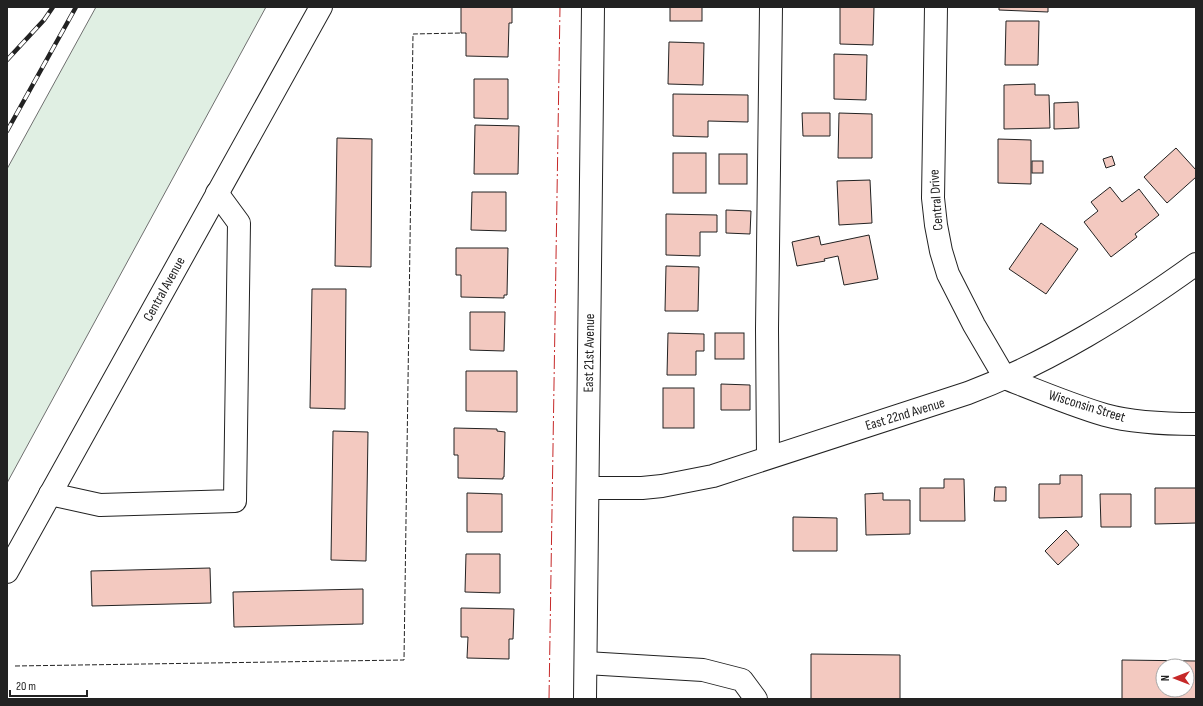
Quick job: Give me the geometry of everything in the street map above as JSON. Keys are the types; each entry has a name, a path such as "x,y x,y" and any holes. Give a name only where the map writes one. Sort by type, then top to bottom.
{"street":[{"name":"Central Avenue","path":"7,572 321,7"},
{"name":"East 21st Avenue","path":"585,699 593,7"},
{"path":"768,457 767,328 771,7"},
{"name":"Central Drive","path":"936,7 933,198 936,225 941,251 948,274 974,325 1005,378"},
{"path":"50,494 100,505 235,501 239,223 217,194"},
{"name":"East 22nd Avenue","path":"588,488 642,488 681,483 713,476 768,457 951,400 1005,378 1091,334 1166,286 1196,264"},
{"name":"Wisconsin Street","path":"1005,378 1106,415 1156,423 1196,424"},
{"path":"586,663 703,670 742,680 756,699"}],"green space":[{"path":"96,7 266,7 7,483 7,169"}],"building":[{"path":"461,7 512,7 512,23 509,23 508,57 466,56 466,33 461,33"},
{"path":"670,7 702,7 702,21 670,21"},
{"path":"840,7 874,7 873,45 840,44"},
{"path":"999,7 1048,7 1048,12 999,10"},
{"path":"1006,21 1039,21 1038,65 1005,65"},
{"path":"669,42 704,43 703,85 668,84"},
{"path":"834,54 867,55 866,100 834,99"},
{"path":"474,79 508,79 508,119 474,118"},
{"path":"1035,84 1035,95 1049,95 1050,128 1004,129 1004,85"},
{"path":"673,94 748,95 748,122 708,121 708,137 673,136"},
{"path":"1078,102 1079,128 1054,129 1054,103"},
{"path":"802,113 830,113 830,136 803,136"},
{"path":"839,113 872,114 872,158 838,158"},
{"path":"475,125 519,126 518,174 474,174"},
{"path":"337,138 372,139 371,267 335,266"},
{"path":"998,139 1031,140 1031,184 998,183"},
{"path":"1176,148 1196,170 1196,177 1167,203 1144,177"},
{"path":"673,153 706,153 706,193 673,193"},
{"path":"719,154 747,154 747,184 719,184"},
{"path":"1112,156 1115,165 1106,168 1103,159"},
{"path":"1032,161 1043,161 1043,173 1032,173"},
{"path":"870,180 872,223 839,225 837,181"},
{"path":"1110,187 1122,202 1139,189 1159,215 1135,234 1137,237 1111,257 1084,222 1098,211 1091,202"},
{"path":"472,192 506,192 506,231 471,230"},
{"path":"726,210 751,211 750,234 726,233"},
{"path":"666,214 717,215 717,232 700,232 700,256 666,255"},
{"path":"1041,223 1078,249 1046,294 1009,269"},
{"path":"869,235 878,279 844,285 838,256 824,259 825,261 797,266 792,242 819,236 821,245"},
{"path":"456,248 508,248 507,295 504,295 504,298 461,297 461,275 456,275"},
{"path":"666,266 699,267 698,311 665,311"},
{"path":"312,289 346,289 345,409 310,408"},
{"path":"470,312 505,312 504,351 470,350"},
{"path":"668,333 704,334 704,351 696,351 696,375 667,375"},
{"path":"715,333 744,333 744,359 715,359"},
{"path":"466,371 517,371 517,412 466,411"},
{"path":"721,384 750,385 750,410 721,410"},
{"path":"663,388 694,388 694,428 663,428"},
{"path":"454,428 497,429 497,431 505,432 503,479 458,478 458,455 454,455"},
{"path":"333,431 368,432 366,561 331,560"},
{"path":"1060,475 1082,475 1082,517 1039,518 1039,484 1060,484"},
{"path":"944,479 964,479 965,521 920,521 920,488 944,488"},
{"path":"995,487 1006,487 1006,501 994,501"},
{"path":"1155,488 1196,488 1196,523 1155,524"},
{"path":"467,493 502,494 502,532 467,532"},
{"path":"883,493 883,500 910,500 910,534 866,535 865,494"},
{"path":"1100,494 1131,494 1131,527 1101,527"},
{"path":"793,517 837,518 837,551 793,551"},
{"path":"1066,530 1079,545 1058,565 1045,551"},
{"path":"466,554 500,554 500,593 465,592"},
{"path":"210,568 211,603 92,606 91,571"},
{"path":"363,589 363,624 234,627 233,592"},
{"path":"461,608 514,609 513,639 509,639 509,659 467,658 468,637 461,637"},
{"path":"811,654 900,655 900,699 811,699"},
{"path":"1122,660 1155,660 1155,698 1195,698 1196,661 1196,699 1122,699"}],"railway":[{"path":"7,60 44,20 53,7"},
{"path":"7,131 76,7"}],"fence":[{"path":"15,666 404,660 413,34 461,33"}],"power":[{"path":"549,699 560,7"}]}
